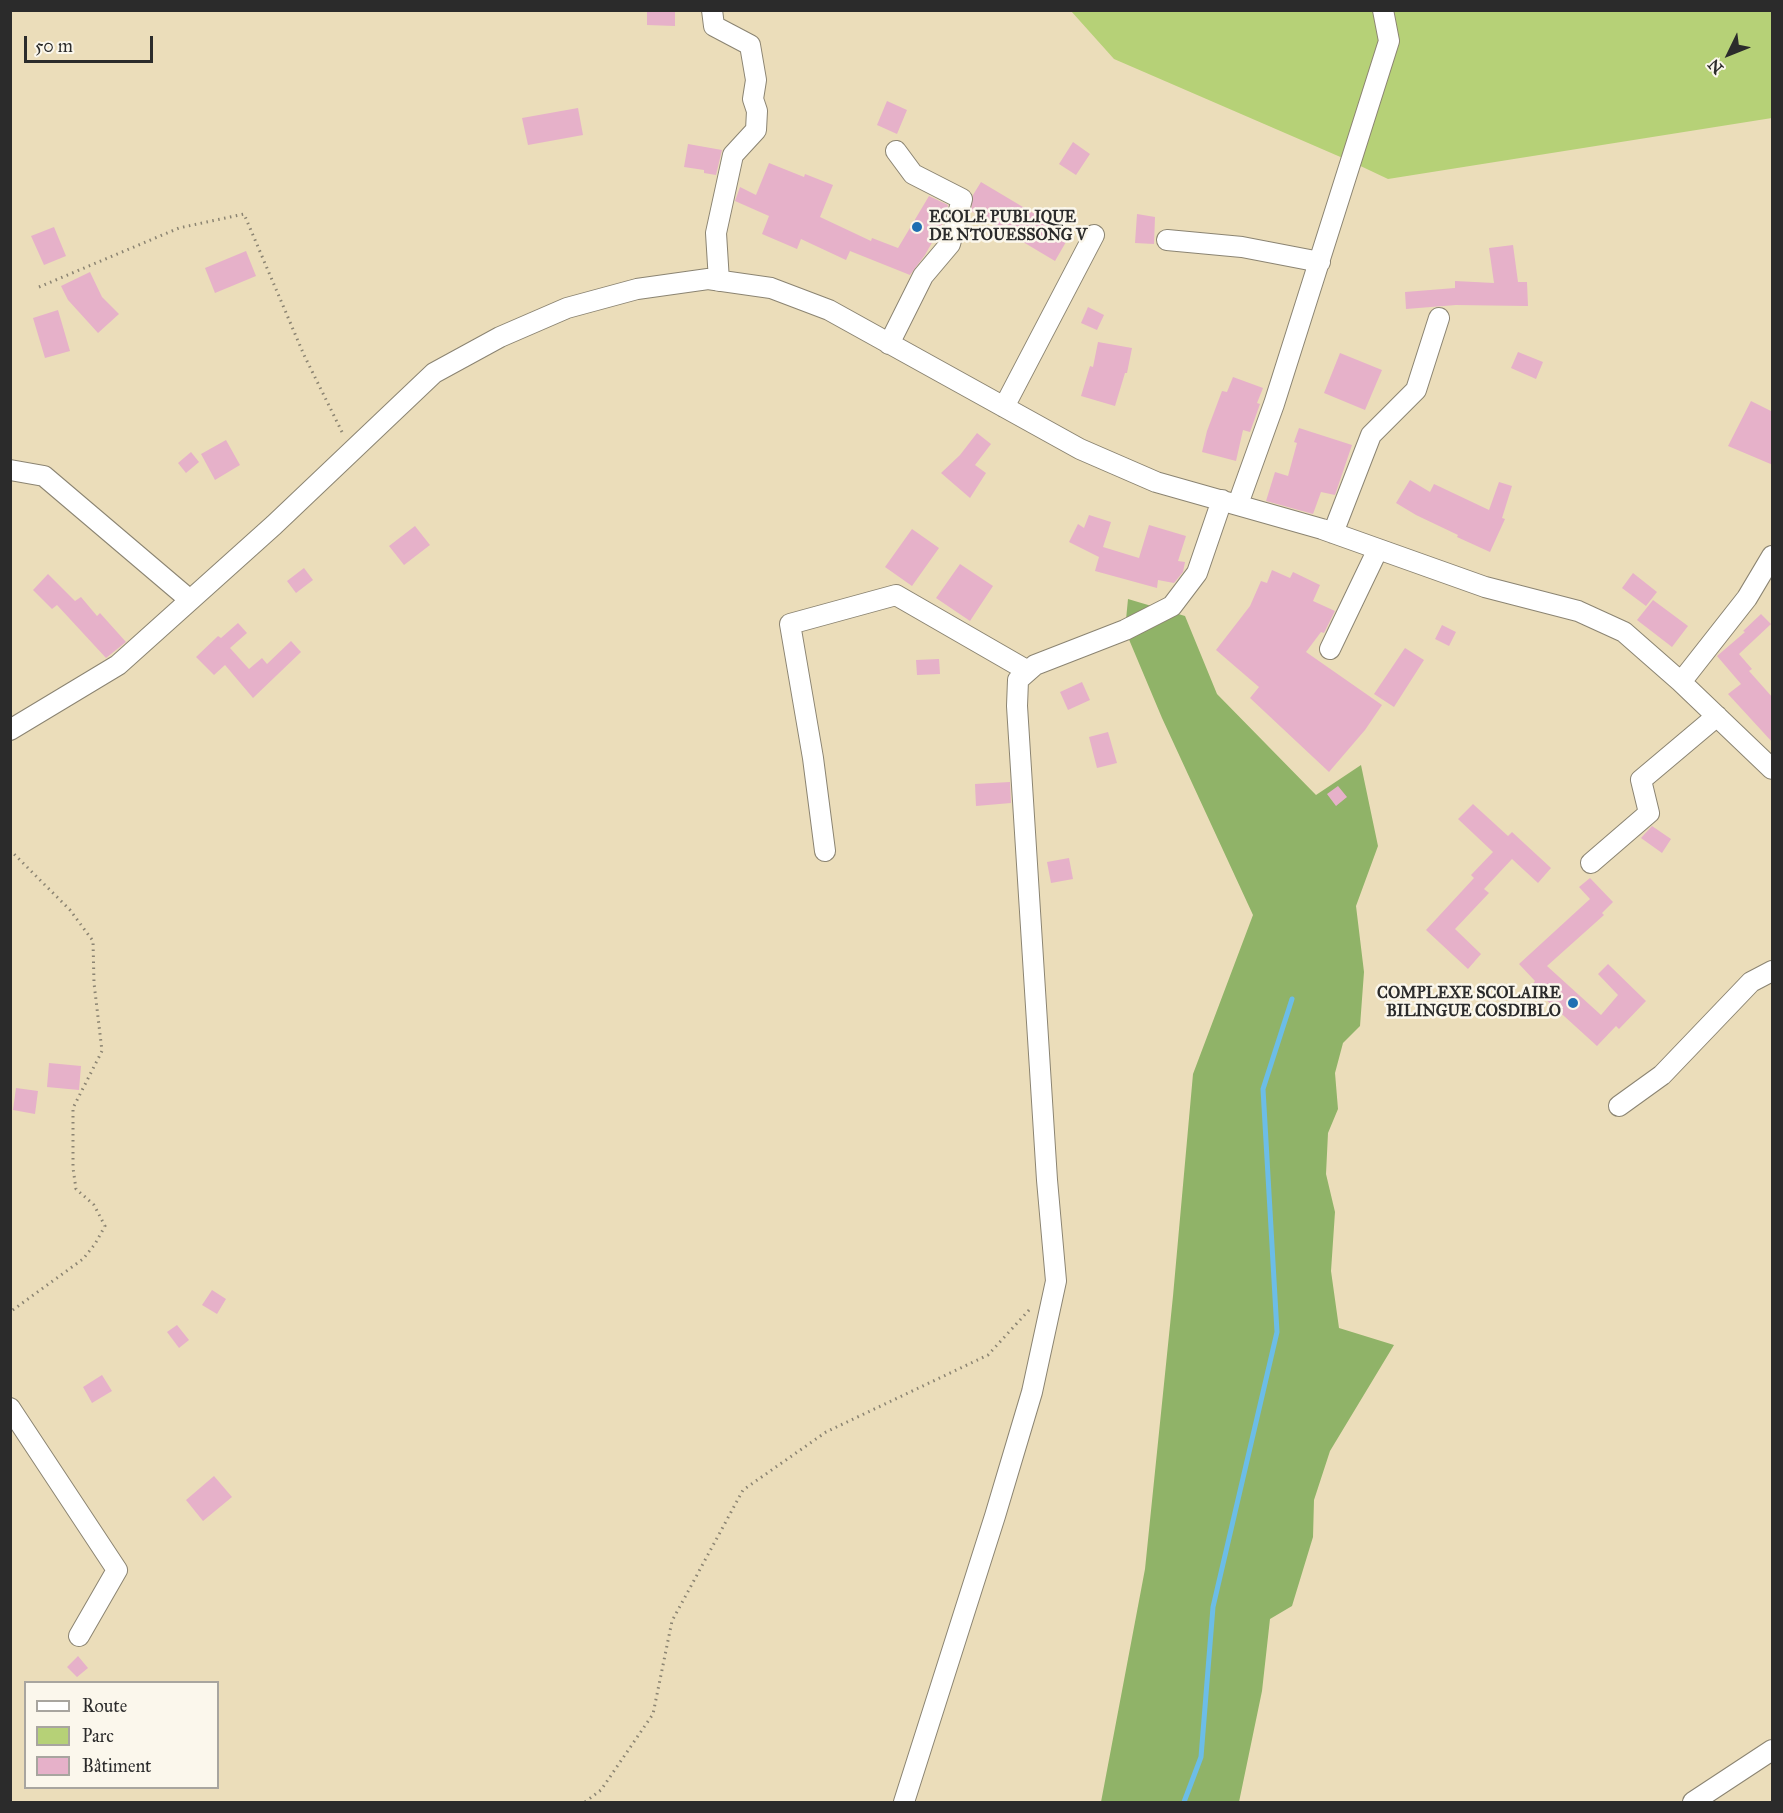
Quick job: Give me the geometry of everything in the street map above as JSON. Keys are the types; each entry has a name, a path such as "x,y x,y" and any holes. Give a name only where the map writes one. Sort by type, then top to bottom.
{"street":[{"path":"712,10 714,26 750,45 756,80 753,99 757,111 756,130 733,155 716,233 719,281"},
{"path":"904,1803 1032,1392 1056,1281 1047,1180 1017,706 1018,680 1035,665 1125,630 1172,606 1197,573 1274,404 1389,41 1383,10"},
{"path":"889,344 923,276 950,244 962,199 913,174 896,151"},
{"path":"1004,407 1094,235"},
{"path":"1167,240 1242,247 1320,262"},
{"path":"10,730 118,665 434,373 500,337 567,308 637,289 708,279 771,288 829,310 1080,449 1156,482 1333,532 1485,587 1578,611 1624,632 1773,769"},
{"path":"1333,532 1371,435 1416,390 1439,318"},
{"path":"10,470 44,476 190,600"},
{"path":"1330,649 1378,549"},
{"path":"1681,682 1747,598 1773,556"},
{"path":"825,851 813,758 790,624 896,595 1028,671"},
{"path":"1591,863 1649,813 1641,780 1717,716"},
{"path":"1619,1106 1662,1075 1751,982 1773,971"},
{"path":"10,1408 117,1569 79,1636"},
{"path":"1693,1803 1773,1750"}],"path":[{"path":"39,287 179,228 244,214 304,355 352,451"},
{"path":"10,850 70,910 93,941 94,983 102,1051 73,1108 73,1168 76,1189 94,1205 105,1226 96,1244 83,1259 10,1312"},
{"path":"585,1803 602,1790 653,1714 672,1621 742,1490 826,1432 988,1355 1033,1306"}],"green space":[{"path":"1071,11 1772,11 1772,118 1388,179 1114,59"},
{"path":"1128,599 1185,616 1217,694 1316,795 1361,765 1378,846 1356,906 1364,972 1360,1026 1343,1043 1335,1073 1338,1109 1328,1133 1326,1174 1335,1212 1331,1271 1339,1328 1394,1345 1330,1451 1314,1500 1313,1537 1292,1606 1270,1619 1262,1691 1239,1802 1101,1802 1145,1569 1193,1074 1253,915 1162,718 1125,630"}],"building":[{"path":"647,10 675,10 675,26 647,25"},
{"path":"887,101 907,110 897,134 877,125"},
{"path":"578,108 583,135 528,145 522,118"},
{"path":"1073,142 1090,154 1076,175 1059,164"},
{"path":"688,144 722,150 716,175 704,173 704,170 684,167"},
{"path":"769,163 804,177 805,174 833,185 820,217 871,241 872,238 898,248 929,196 948,205 944,221 925,255 910,275 850,251 846,260 801,239 797,249 762,234 769,216 735,201 740,187 756,195"},
{"path":"981,182 1070,235 1055,261 971,211 973,195"},
{"path":"1137,214 1155,217 1154,244 1135,243"},
{"path":"54,227 66,256 44,265 31,236"},
{"path":"1513,245 1518,282 1527,282 1528,306 1456,305 1406,309 1405,292 1455,288 1455,281 1494,283 1489,248"},
{"path":"246,251 256,276 215,293 205,268"},
{"path":"90,272 102,297 119,314 98,333 68,300 61,286"},
{"path":"1088,307 1104,315 1097,330 1081,323"},
{"path":"58,310 70,351 45,358 33,318"},
{"path":"1098,342 1132,348 1127,373 1125,373 1115,406 1081,396 1090,366 1093,367"},
{"path":"1518,352 1543,362 1536,379 1511,368"},
{"path":"1340,353 1382,370 1365,410 1324,393"},
{"path":"1233,377 1263,388 1250,432 1243,430 1236,461 1202,452 1222,391 1227,392"},
{"path":"1751,401 1773,412 1773,465 1728,446"},
{"path":"1299,428 1352,445 1335,495 1321,492 1313,514 1266,501 1275,472 1288,476"},
{"path":"977,433 991,444 975,465 986,473 970,498 941,473 960,455"},
{"path":"226,440 240,465 215,480 201,454"},
{"path":"191,452 199,462 186,473 178,463"},
{"path":"1410,480 1430,492 1434,484 1489,510 1499,482 1512,486 1502,518 1505,519 1490,552 1457,537 1458,535 1396,503"},
{"path":"1089,515 1111,522 1103,547 1139,558 1149,525 1186,536 1178,561 1185,562 1183,572 1174,583 1158,580 1157,588 1095,571 1099,557 1069,542 1078,524 1084,528"},
{"path":"415,526 430,545 404,565 389,546"},
{"path":"912,529 939,548 912,586 885,567"},
{"path":"960,564 993,586 970,621 936,598"},
{"path":"304,568 313,580 296,593 287,581"},
{"path":"1272,570 1290,578 1293,572 1320,585 1313,601 1335,611 1324,633 1321,632 1306,652 1382,705 1365,730 1329,772 1250,698 1259,687 1216,650 1250,606 1261,581 1267,583"},
{"path":"1633,573 1657,592 1646,606 1622,588"},
{"path":"48,574 75,601 81,597 97,616 100,613 126,642 106,658 57,605 52,609 33,590"},
{"path":"1653,600 1688,626 1672,647 1637,620"},
{"path":"1761,614 1771,624 1739,654 1752,669 1749,671 1773,698 1773,743 1728,694 1741,684 1717,656 1745,632 1743,631"},
{"path":"238,623 247,633 230,648 249,669 262,658 267,664 291,641 301,652 253,698 225,665 214,675 196,657 218,636 221,638"},
{"path":"1442,625 1456,632 1449,646 1435,639"},
{"path":"1405,648 1424,660 1394,707 1374,694"},
{"path":"939,659 940,674 917,675 916,660"},
{"path":"1082,682 1090,700 1068,710 1060,692"},
{"path":"1108,732 1117,763 1097,768 1089,737"},
{"path":"1010,782 1011,803 976,806 975,784"},
{"path":"1338,786 1347,797 1336,806 1327,794"},
{"path":"1473,804 1508,836 1512,832 1551,868 1538,883 1512,859 1484,889 1489,893 1455,929 1481,954 1468,969 1426,930 1474,878 1471,875 1493,852 1458,819"},
{"path":"1652,826 1671,839 1662,853 1641,838"},
{"path":"1069,858 1073,879 1051,883 1047,862"},
{"path":"1590,878 1613,902 1602,913 1604,915 1547,966 1601,1015 1618,995 1598,974 1608,964 1646,1001 1619,1029 1616,1026 1597,1046 1531,986 1535,981 1519,964 1590,899 1579,887"},
{"path":"49,1063 81,1066 79,1090 47,1087"},
{"path":"16,1088 38,1091 35,1114 13,1110"},
{"path":"212,1290 226,1299 217,1314 202,1305"},
{"path":"177,1325 189,1340 179,1348 167,1332"},
{"path":"102,1375 112,1391 92,1403 83,1387"},
{"path":"214,1476 232,1497 203,1521 186,1500"},
{"path":"78,1656 88,1668 77,1677 67,1667"}],"waterway":[{"path":"1184,1802 1201,1757 1213,1607 1277,1332 1263,1089 1292,999"}],"place":[{"name":"ECOLE PUBLIQUE DE NTOUESSONG V","path":"917,227"},
{"name":"COMPLEXE SCOLAIRE BILINGUE COSDIBLO","path":"1573,1003"}]}
